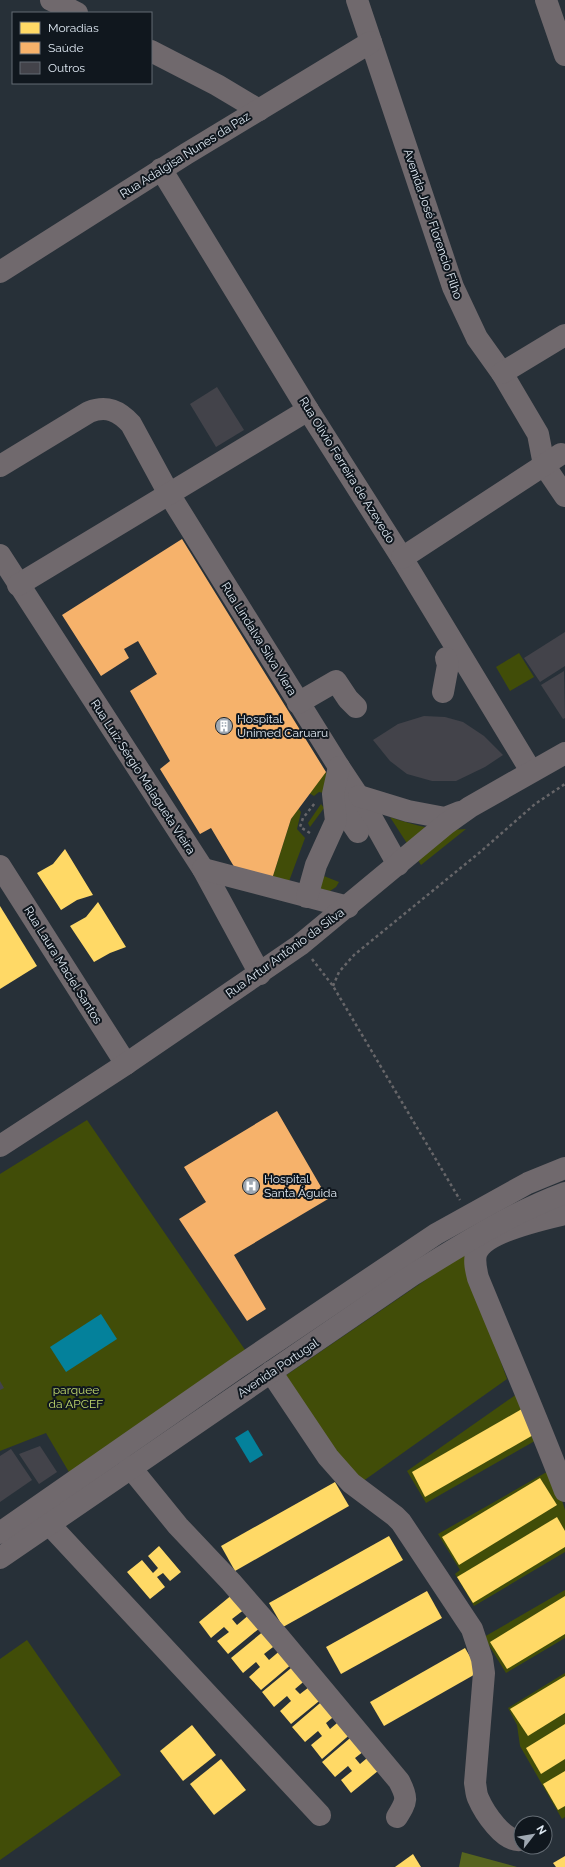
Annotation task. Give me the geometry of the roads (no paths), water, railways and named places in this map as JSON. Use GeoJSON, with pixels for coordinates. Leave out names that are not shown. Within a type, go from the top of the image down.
{"type":"FeatureCollection","features":[{"type":"Feature","properties":{"kind":"street"},"geometry":{"type":"LineString","coordinates":[[51,0],[75,12]]}},
{"type":"Feature","properties":{"kind":"street","name":"Avenida José Florencio Filho"},"geometry":{"type":"LineString","coordinates":[[357,0],[453,287],[477,338],[502,374],[538,434],[557,460],[565,496]]}},
{"type":"Feature","properties":{"kind":"street"},"geometry":{"type":"LineString","coordinates":[[546,0],[565,55]]}},
{"type":"Feature","properties":{"kind":"street","name":"Rua Adalgisa Nunes da Paz"},"geometry":{"type":"LineString","coordinates":[[0,272],[161,169],[371,42]]}},
{"type":"Feature","properties":{"kind":"street"},"geometry":{"type":"LineString","coordinates":[[152,52],[217,85],[258,110]]}},
{"type":"Feature","properties":{"kind":"street","name":"Rua Olivio Ferreira de Azevedo"},"geometry":{"type":"LineString","coordinates":[[161,169],[308,410],[402,558],[531,771]]}},
{"type":"Feature","properties":{"kind":"street"},"geometry":{"type":"LineString","coordinates":[[502,374],[565,335]]}},
{"type":"Feature","properties":{"kind":"street","name":"Rua Lindalva Silva Viera"},"geometry":{"type":"LineString","coordinates":[[0,466],[89,412],[99,408],[112,409],[123,416],[131,424],[169,494],[298,702],[359,796],[398,865]]}},
{"type":"Feature","properties":{"kind":"street"},"geometry":{"type":"LineString","coordinates":[[18,585],[308,410]]}},
{"type":"Feature","properties":{"kind":"street"},"geometry":{"type":"LineString","coordinates":[[402,558],[557,460]]}},
{"type":"Feature","properties":{"kind":"street","name":"Rua Luiz Sérgio Malagueta Vieira"},"geometry":{"type":"LineString","coordinates":[[0,555],[203,870],[260,974]]}},
{"type":"Feature","properties":{"kind":"street"},"geometry":{"type":"LineString","coordinates":[[443,692],[448,665],[446,658]]}},
{"type":"Feature","properties":{"kind":"street"},"geometry":{"type":"LineString","coordinates":[[298,702],[336,681],[348,699],[356,707]]}},
{"type":"Feature","properties":{"kind":"street","name":"Rua Artur Antônio da Silva"},"geometry":{"type":"LineString","coordinates":[[0,1146],[260,974],[348,907],[446,824],[470,807],[565,753]]}},
{"type":"Feature","properties":{"kind":"street"},"geometry":{"type":"LineString","coordinates":[[307,897],[316,865],[336,821],[333,794],[339,767]]}},
{"type":"Feature","properties":{"kind":"street"},"geometry":{"type":"LineString","coordinates":[[333,794],[358,832]]}},
{"type":"Feature","properties":{"kind":"street"},"geometry":{"type":"LineString","coordinates":[[359,796],[408,811],[445,818],[470,807]]}},
{"type":"Feature","properties":{"kind":"street","name":"Rua Laura Maciel Santos"},"geometry":{"type":"LineString","coordinates":[[0,866],[126,1064]]}},
{"type":"Feature","properties":{"kind":"street"},"geometry":{"type":"LineString","coordinates":[[203,870],[348,907]]}},
{"type":"Feature","properties":{"kind":"street","name":"Avenida Portugal"},"geometry":{"type":"LineString","coordinates":[[0,1533],[404,1255],[475,1211],[528,1183],[565,1170]]}},
{"type":"Feature","properties":{"kind":"street","name":"Avenida Portugal"},"geometry":{"type":"LineString","coordinates":[[0,1558],[48,1523],[414,1274],[475,1236],[519,1212],[565,1192]]}},
{"type":"Feature","properties":{"kind":"street"},"geometry":{"type":"LineString","coordinates":[[565,1214],[541,1220],[489,1239],[476,1253],[475,1262],[478,1278],[515,1372],[543,1432],[565,1491]]}},
{"type":"Feature","properties":{"kind":"street"},"geometry":{"type":"LineString","coordinates":[[271,1372],[328,1457],[351,1483],[401,1522],[472,1629],[482,1659],[484,1673],[475,1783],[478,1798],[488,1816],[499,1829],[513,1840]]}},
{"type":"Feature","properties":{"kind":"street"},"geometry":{"type":"LineString","coordinates":[[130,1467],[178,1526],[297,1658],[399,1781],[406,1795],[404,1806],[397,1817]]}},
{"type":"Feature","properties":{"kind":"street"},"geometry":{"type":"LineString","coordinates":[[48,1523],[320,1815]]}},
{"type":"Feature","properties":{"kind":"water"},"geometry":{"type":"Polygon","coordinates":[[[101,1314],[117,1339],[66,1372],[50,1347],[101,1314]]]}},
{"type":"Feature","properties":{"kind":"water"},"geometry":{"type":"Polygon","coordinates":[[[248,1430],[263,1455],[250,1463],[235,1438],[248,1430]]]}},
{"type":"Feature","properties":{"kind":"place","name":"Hospital Unimed Caruaru"},"geometry":{"type":"Point","coordinates":[224,726]}},
{"type":"Feature","properties":{"kind":"place","name":"Hospital Santa Águida"},"geometry":{"type":"Point","coordinates":[251,1186]}},
{"type":"Feature","properties":{"kind":"park label","name":"parquee da APCEF"},"geometry":{"type":"Point","coordinates":[76,1397]}}]}
